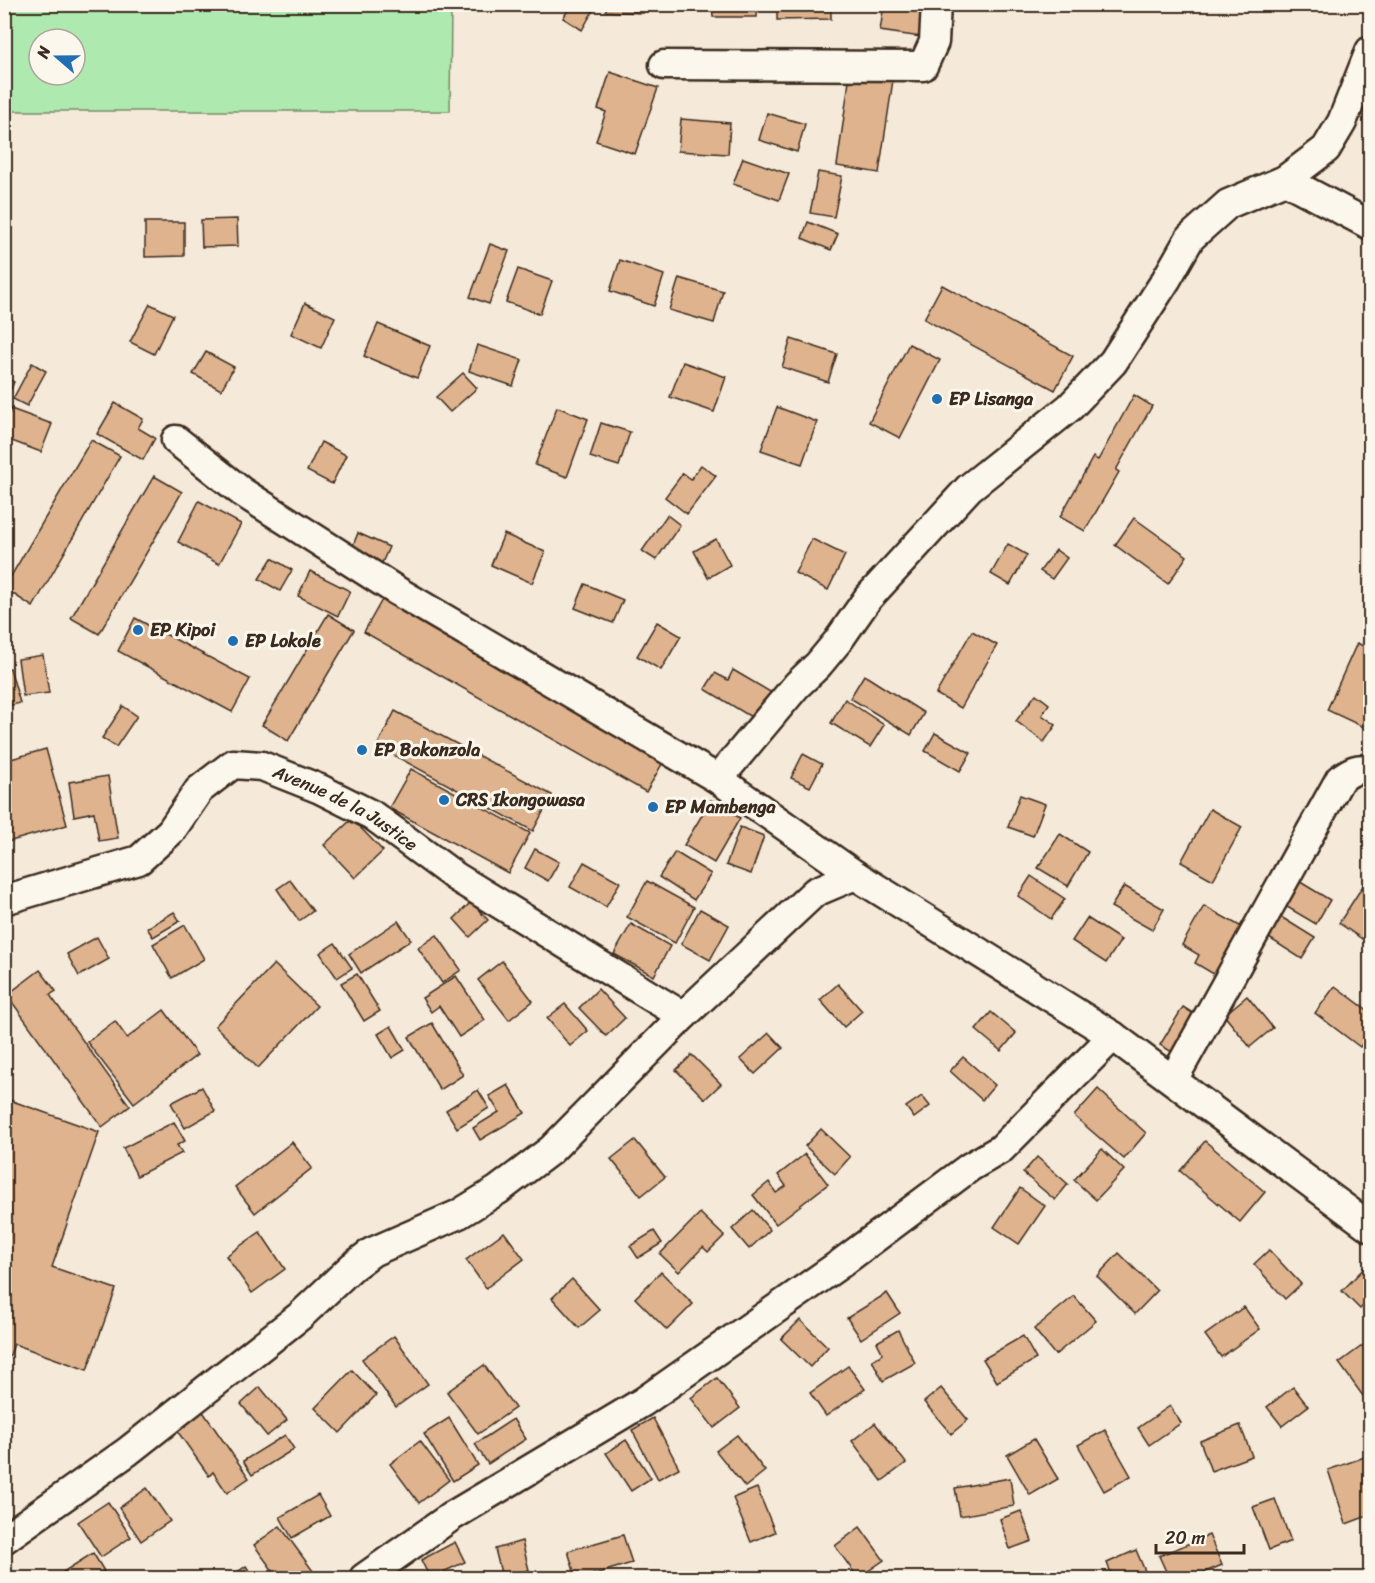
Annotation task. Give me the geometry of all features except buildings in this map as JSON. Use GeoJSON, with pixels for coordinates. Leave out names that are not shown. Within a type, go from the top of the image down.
{"type":"FeatureCollection","features":[{"type":"Feature","properties":{"kind":"street"},"geometry":{"type":"LineString","coordinates":[[664,66],[922,66],[934,42],[936,4]]}},
{"type":"Feature","properties":{"kind":"street"},"geometry":{"type":"LineString","coordinates":[[718,779],[797,685],[838,641],[868,598],[969,488],[1070,406],[1113,362],[1190,238],[1228,204],[1285,180],[1326,149],[1342,122],[1371,51]]}},
{"type":"Feature","properties":{"kind":"street"},"geometry":{"type":"LineString","coordinates":[[1285,180],[1371,225]]}},
{"type":"Feature","properties":{"kind":"street"},"geometry":{"type":"LineString","coordinates":[[176,440],[242,492],[397,591],[718,779],[855,875],[1113,1036],[1371,1227]]}},
{"type":"Feature","properties":{"kind":"street","name":"Avenue de la Justice"},"geometry":{"type":"LineString","coordinates":[[4,900],[139,860],[171,831],[199,790],[225,770],[233,764],[262,766],[320,789],[372,815],[456,877],[683,1016]]}},
{"type":"Feature","properties":{"kind":"street"},"geometry":{"type":"LineString","coordinates":[[1173,1080],[1340,779],[1353,770],[1371,771]]}},
{"type":"Feature","properties":{"kind":"street"},"geometry":{"type":"LineString","coordinates":[[815,891],[828,856]]}},
{"type":"Feature","properties":{"kind":"street"},"geometry":{"type":"LineString","coordinates":[[4,1539],[128,1452],[300,1316],[352,1267],[372,1252],[459,1214],[498,1190],[551,1150],[683,1016],[815,891],[855,875]]}},
{"type":"Feature","properties":{"kind":"street"},"geometry":{"type":"LineString","coordinates":[[364,1578],[452,1516],[643,1402],[840,1264],[970,1167],[1001,1149],[1113,1036]]}},
{"type":"Feature","properties":{"kind":"green space"},"geometry":{"type":"Polygon","coordinates":[[[5,4],[451,5],[450,111],[5,111],[5,4]]]}},
{"type":"Feature","properties":{"kind":"place","name":"EP Lisanga"},"geometry":{"type":"Point","coordinates":[937,399]}},
{"type":"Feature","properties":{"kind":"place","name":"EP Kipoi"},"geometry":{"type":"Point","coordinates":[138,630]}},
{"type":"Feature","properties":{"kind":"place","name":"EP Lokole"},"geometry":{"type":"Point","coordinates":[233,641]}},
{"type":"Feature","properties":{"kind":"place","name":"EP Bokonzola"},"geometry":{"type":"Point","coordinates":[362,750]}},
{"type":"Feature","properties":{"kind":"place","name":"CRS Ikongowasa"},"geometry":{"type":"Point","coordinates":[444,800]}},
{"type":"Feature","properties":{"kind":"place","name":"EP Mambenga"},"geometry":{"type":"Point","coordinates":[653,807]}}]}
